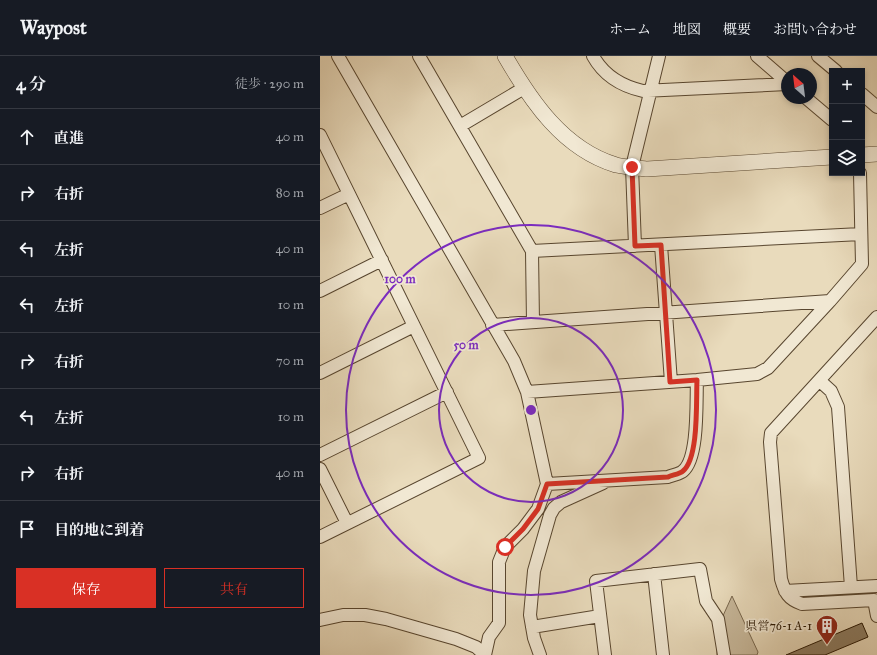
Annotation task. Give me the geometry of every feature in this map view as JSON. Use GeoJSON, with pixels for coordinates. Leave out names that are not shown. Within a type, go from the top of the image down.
{"type":"FeatureCollection","features":[{"type":"Feature","properties":{"kind":"street"},"geometry":{"type":"LineString","coordinates":[[320,620],[358,615],[386,619],[456,639],[476,647],[485,655],[489,637],[499,623],[499,562],[505,547],[523,529],[538,509],[547,484],[527,392],[514,361],[338,56]]}},
{"type":"Feature","properties":{"kind":"street"},"geometry":{"type":"LineString","coordinates":[[419,56],[532,251],[533,322]]}},
{"type":"Feature","properties":{"kind":"street"},"geometry":{"type":"LineString","coordinates":[[505,56],[524,88],[559,131],[580,147],[617,165],[647,169],[829,156]]}},
{"type":"Feature","properties":{"kind":"street"},"geometry":{"type":"LineString","coordinates":[[593,56],[605,72],[613,79],[633,88],[650,92],[781,83]]}},
{"type":"Feature","properties":{"kind":"street"},"geometry":{"type":"LineString","coordinates":[[635,246],[632,167],[659,56]]}},
{"type":"Feature","properties":{"kind":"street"},"geometry":{"type":"LineString","coordinates":[[757,56],[781,78]]}},
{"type":"Feature","properties":{"kind":"street"},"geometry":{"type":"LineString","coordinates":[[818,56],[832,68]]}},
{"type":"Feature","properties":{"kind":"street"},"geometry":{"type":"LineString","coordinates":[[460,126],[524,88]]}},
{"type":"Feature","properties":{"kind":"street"},"geometry":{"type":"LineString","coordinates":[[865,97],[877,107]]}},
{"type":"Feature","properties":{"kind":"street"},"geometry":{"type":"LineString","coordinates":[[813,104],[829,117]]}},
{"type":"Feature","properties":{"kind":"street"},"geometry":{"type":"LineString","coordinates":[[320,135],[479,458],[320,537]]}},
{"type":"Feature","properties":{"kind":"street"},"geometry":{"type":"LineString","coordinates":[[865,154],[877,154]]}},
{"type":"Feature","properties":{"kind":"street"},"geometry":{"type":"LineString","coordinates":[[527,392],[697,380],[757,374],[768,368],[862,264],[860,176]]}},
{"type":"Feature","properties":{"kind":"street"},"geometry":{"type":"LineString","coordinates":[[320,208],[349,194]]}},
{"type":"Feature","properties":{"kind":"street"},"geometry":{"type":"LineString","coordinates":[[532,251],[861,234]]}},
{"type":"Feature","properties":{"kind":"street"},"geometry":{"type":"LineString","coordinates":[[661,245],[670,382]]}},
{"type":"Feature","properties":{"kind":"street"},"geometry":{"type":"LineString","coordinates":[[320,291],[382,260]]}},
{"type":"Feature","properties":{"kind":"street"},"geometry":{"type":"LineString","coordinates":[[492,325],[830,301]]}},
{"type":"Feature","properties":{"kind":"street"},"geometry":{"type":"LineString","coordinates":[[875,323],[771,433],[770,442],[781,579],[785,591],[793,601],[802,604],[874,600],[877,616]]}},
{"type":"Feature","properties":{"kind":"street"},"geometry":{"type":"LineString","coordinates":[[320,373],[414,326]]}},
{"type":"Feature","properties":{"kind":"street"},"geometry":{"type":"LineString","coordinates":[[547,484],[668,477],[683,472],[691,459],[695,441],[697,380]]}},
{"type":"Feature","properties":{"kind":"street"},"geometry":{"type":"LineString","coordinates":[[820,381],[831,391],[838,407],[851,588]]}},
{"type":"Feature","properties":{"kind":"street"},"geometry":{"type":"LineString","coordinates":[[320,455],[447,392]]}},
{"type":"Feature","properties":{"kind":"street"},"geometry":{"type":"LineString","coordinates":[[320,469],[347,523]]}},
{"type":"Feature","properties":{"kind":"street"},"geometry":{"type":"LineString","coordinates":[[540,655],[534,638],[530,615],[534,571],[550,515],[554,508],[561,502],[610,480]]}},
{"type":"Feature","properties":{"kind":"street"},"geometry":{"type":"LineString","coordinates":[[605,655],[596,580],[700,569],[706,601],[718,619],[724,655]]}},
{"type":"Feature","properties":{"kind":"street"},"geometry":{"type":"LineString","coordinates":[[654,574],[663,655]]}},
{"type":"Feature","properties":{"kind":"street"},"geometry":{"type":"LineString","coordinates":[[785,591],[877,586]]}},
{"type":"Feature","properties":{"kind":"street"},"geometry":{"type":"LineString","coordinates":[[532,627],[600,616]]}},
{"type":"Feature","properties":{"kind":"shaded area"},"geometry":{"type":"Polygon","coordinates":[[[732,596],[758,652],[757,655],[717,655],[717,629],[732,596]]]}},
{"type":"Feature","properties":{"kind":"building","name":"県営76-1 A-1"},"geometry":{"type":"Polygon","coordinates":[[[862,623],[868,637],[825,655],[786,655],[862,623]]]}},
{"type":"Feature","properties":{"kind":"place","name":"県営76-1 A-1"},"geometry":{"type":"Point","coordinates":[827,646]}},
{"type":"Feature","properties":{"kind":"route"},"geometry":{"type":"LineString","coordinates":[[505,547],[523,529],[538,509],[547,484],[668,477],[683,472],[691,459],[695,441],[697,380],[670,382],[661,245],[635,246],[632,167]]}}]}
